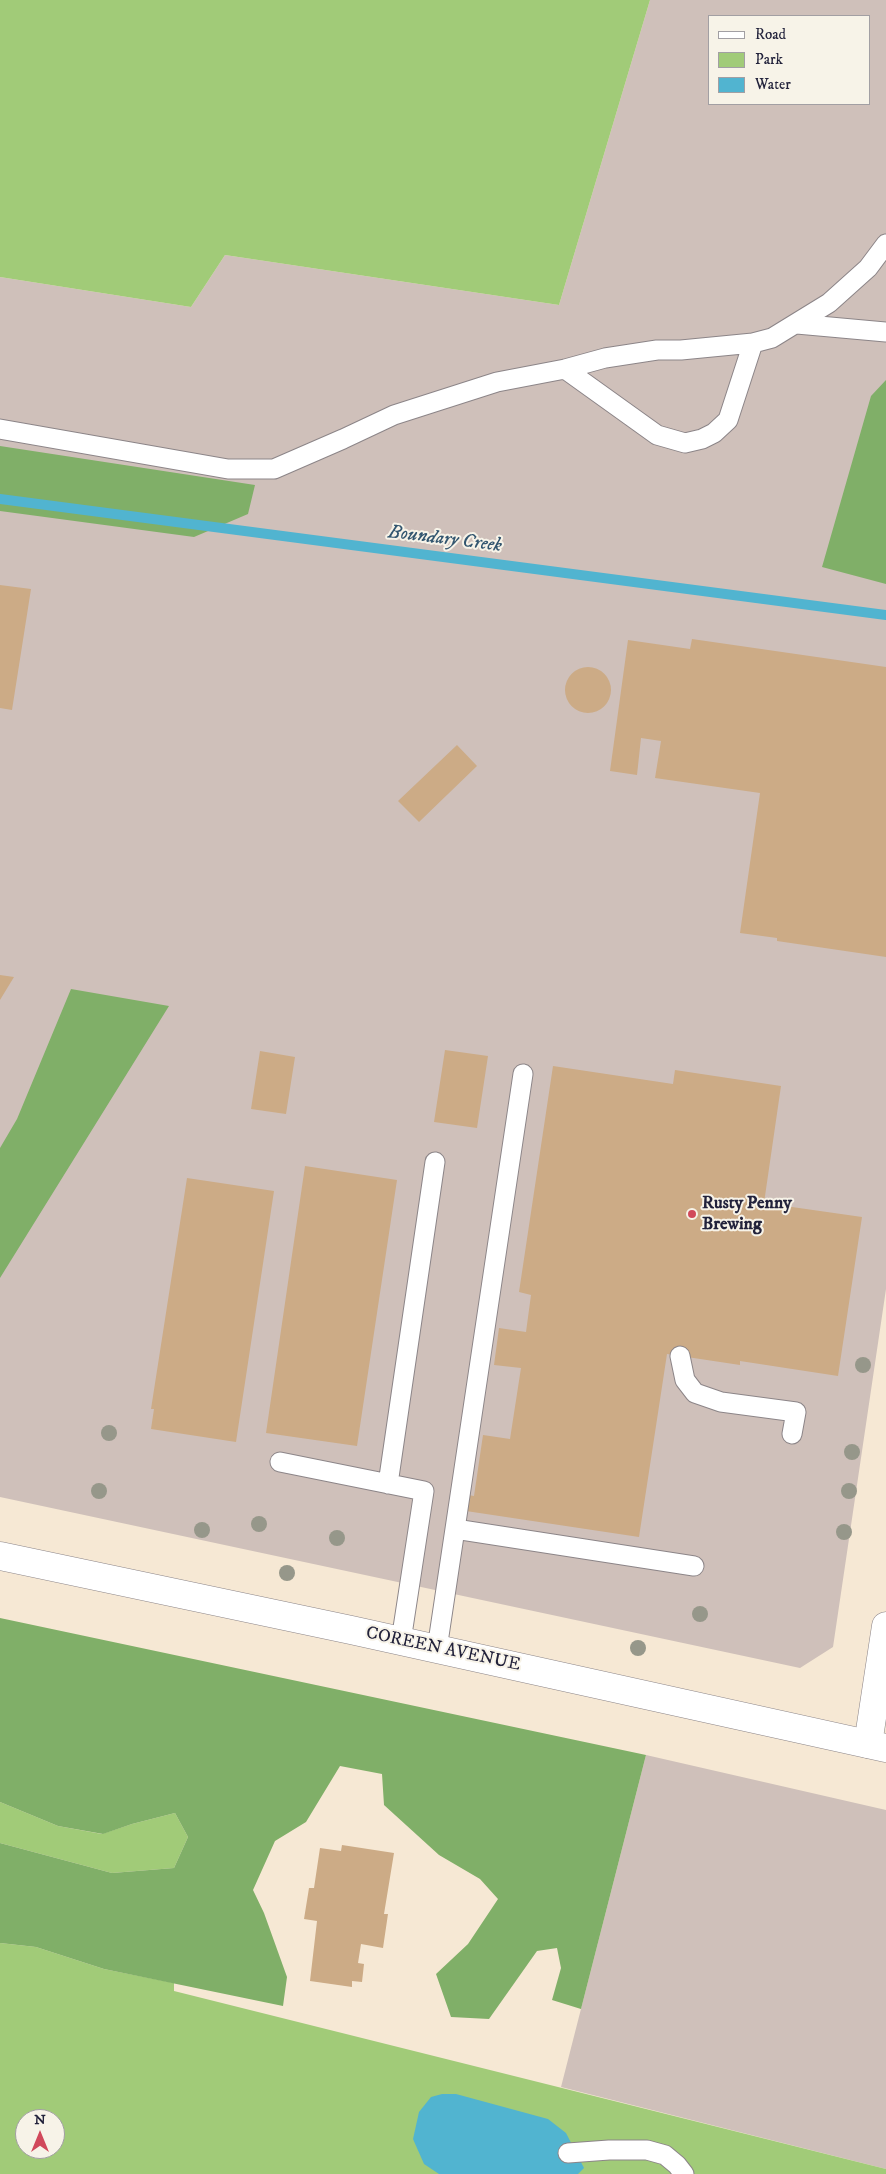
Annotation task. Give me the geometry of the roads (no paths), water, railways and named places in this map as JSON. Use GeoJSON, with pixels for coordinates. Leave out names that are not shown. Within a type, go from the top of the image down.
{"type":"FeatureCollection","features":[{"type":"Feature","properties":{"kind":"street","name":"COREEN AVENUE"},"geometry":{"type":"LineString","coordinates":[[0,1556],[401,1641],[877,1746]]}},
{"type":"Feature","properties":{"kind":"street"},"geometry":{"type":"LineString","coordinates":[[877,1746],[886,1626]]}},
{"type":"Feature","properties":{"kind":"lane"},"geometry":{"type":"LineString","coordinates":[[0,429],[228,469],[274,469],[343,440],[394,415],[497,382],[565,369],[606,358],[657,350],[681,350],[753,343],[772,338],[829,303],[868,268],[886,244]]}},
{"type":"Feature","properties":{"kind":"lane"},"geometry":{"type":"LineString","coordinates":[[797,324],[886,332]]}},
{"type":"Feature","properties":{"kind":"lane"},"geometry":{"type":"LineString","coordinates":[[565,369],[657,435],[685,443],[702,440],[728,420],[753,343]]}},
{"type":"Feature","properties":{"kind":"lane"},"geometry":{"type":"LineString","coordinates":[[437,1649],[523,1074]]}},
{"type":"Feature","properties":{"kind":"lane"},"geometry":{"type":"LineString","coordinates":[[388,1484],[436,1162]]}},
{"type":"Feature","properties":{"kind":"lane"},"geometry":{"type":"LineString","coordinates":[[680,1356],[684,1380],[695,1393],[721,1402],[796,1412],[792,1434]]}},
{"type":"Feature","properties":{"kind":"lane"},"geometry":{"type":"LineString","coordinates":[[280,1462],[424,1491],[401,1641]]}},
{"type":"Feature","properties":{"kind":"lane"},"geometry":{"type":"LineString","coordinates":[[454,1529],[694,1566]]}},
{"type":"Feature","properties":{"kind":"lane"},"geometry":{"type":"LineString","coordinates":[[568,2153],[647,2150],[665,2155],[684,2174]]}},
{"type":"Feature","properties":{"kind":"water"},"geometry":{"type":"Polygon","coordinates":[[[442,2094],[456,2094],[548,2119],[566,2133],[584,2168],[578,2174],[439,2174],[424,2164],[413,2139],[419,2112],[431,2097],[442,2094]]]}},
{"type":"Feature","properties":{"kind":"waterway","name":"Boundary Creek"},"geometry":{"type":"LineString","coordinates":[[0,499],[886,615]]}},
{"type":"Feature","properties":{"kind":"place","name":"Rusty Penny Brewing"},"geometry":{"type":"Point","coordinates":[692,1214]}}]}
